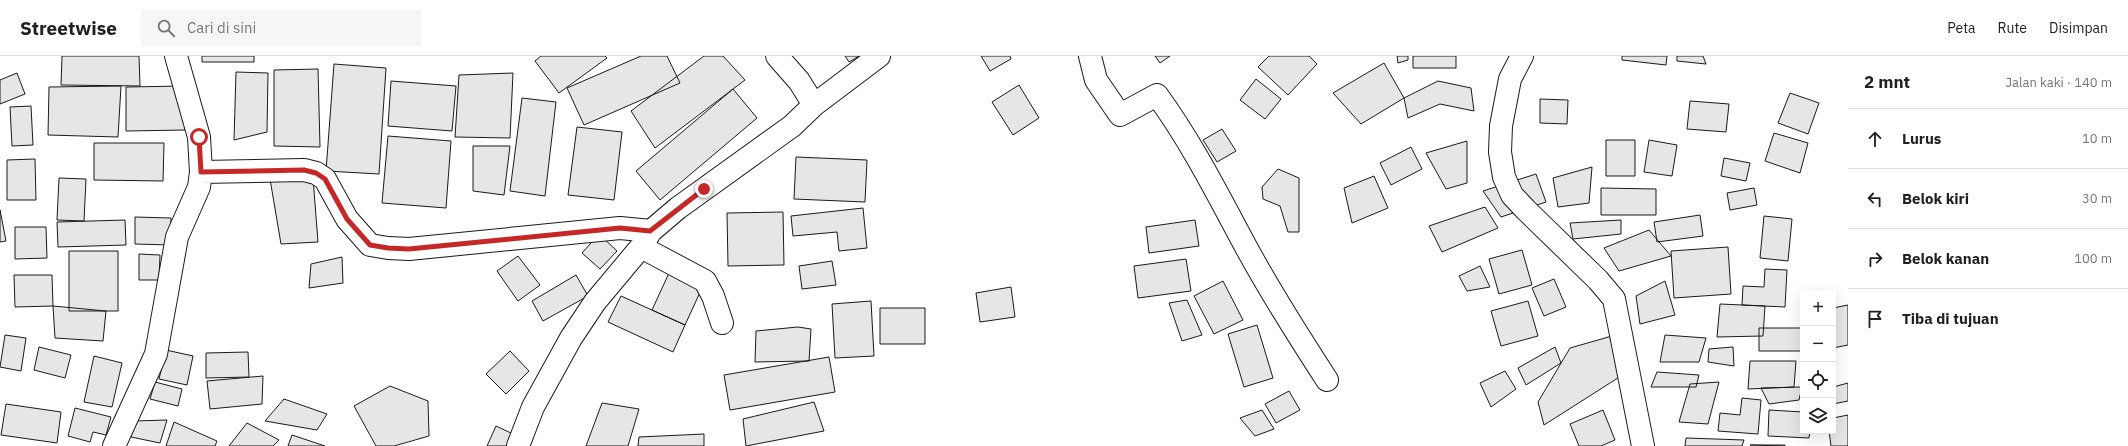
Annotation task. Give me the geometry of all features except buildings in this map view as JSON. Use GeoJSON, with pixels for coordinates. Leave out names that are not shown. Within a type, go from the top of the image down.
{"type":"FeatureCollection","features":[{"type":"Feature","properties":{"kind":"street"},"geometry":{"type":"LineString","coordinates":[[114,446],[156,354],[177,237],[199,187],[201,172],[199,137],[176,56]]}},
{"type":"Feature","properties":{"kind":"street"},"geometry":{"type":"LineString","coordinates":[[777,56],[799,81],[814,105]]}},
{"type":"Feature","properties":{"kind":"street"},"geometry":{"type":"LineString","coordinates":[[518,446],[533,407],[571,338],[595,302],[646,239],[678,208],[792,126],[814,105],[879,56]]}},
{"type":"Feature","properties":{"kind":"street"},"geometry":{"type":"LineString","coordinates":[[1090,56],[1096,80],[1120,115],[1157,95],[1178,125],[1202,165],[1272,295],[1327,380]]}},
{"type":"Feature","properties":{"kind":"street"},"geometry":{"type":"LineString","coordinates":[[1522,56],[1510,79],[1501,126],[1500,152],[1504,177],[1517,200],[1614,299],[1643,446]]}},
{"type":"Feature","properties":{"kind":"street"},"geometry":{"type":"LineString","coordinates":[[201,172],[304,170],[316,173],[325,179],[347,219],[370,245],[388,248],[409,249],[620,228],[646,239],[705,282],[713,296],[722,323]]}},
{"type":"Feature","properties":{"kind":"route"},"geometry":{"type":"LineString","coordinates":[[199,137],[201,172],[280,172],[304,170],[316,173],[325,179],[347,219],[370,245],[388,248],[409,249],[589,230],[620,228],[650,231],[704,189]]}}]}
